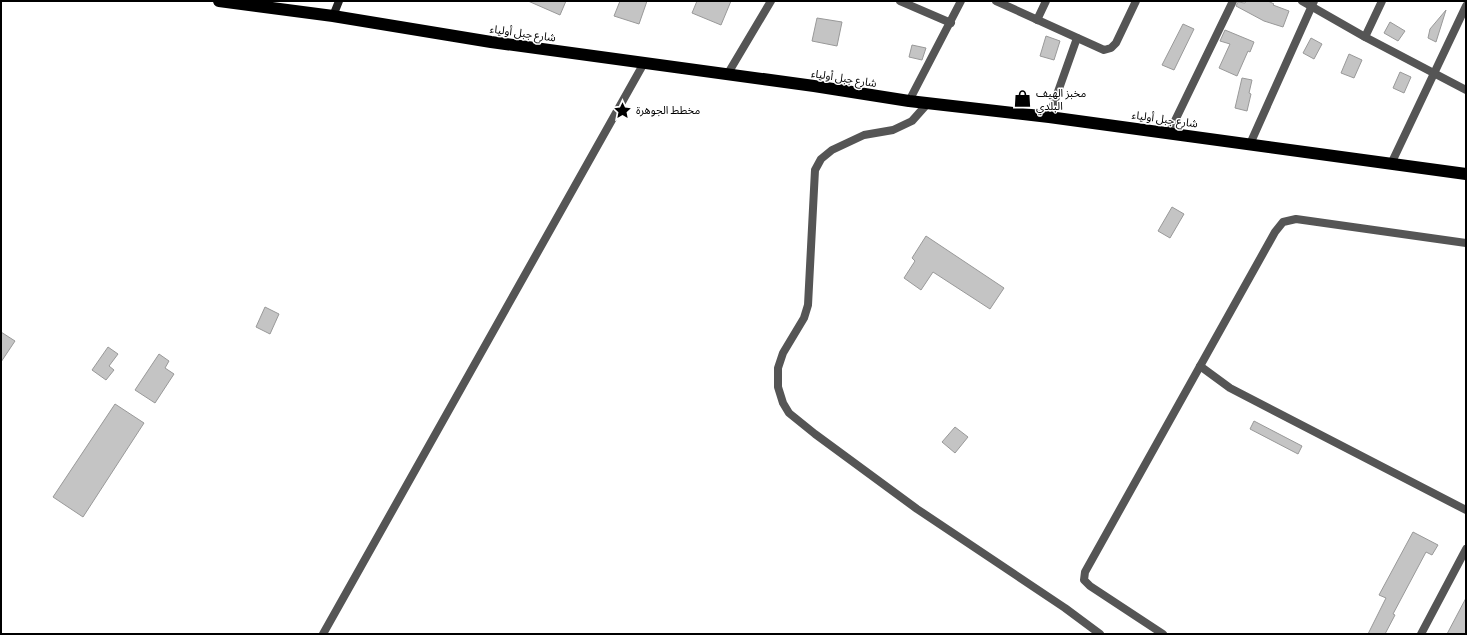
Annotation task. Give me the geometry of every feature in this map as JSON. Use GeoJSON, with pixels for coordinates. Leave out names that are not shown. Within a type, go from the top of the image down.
{"type":"FeatureCollection","features":[{"type":"Feature","properties":{"kind":"highway","name":"شارع جبل أولياء"},"geometry":{"type":"LineString","coordinates":[[219,1],[333,16],[491,42],[814,86],[909,101],[1049,117],[1466,174]]}},
{"type":"Feature","properties":{"kind":"street"},"geometry":{"type":"LineString","coordinates":[[333,16],[339,1]]}},
{"type":"Feature","properties":{"kind":"street"},"geometry":{"type":"LineString","coordinates":[[727,75],[771,1]]}},
{"type":"Feature","properties":{"kind":"street"},"geometry":{"type":"LineString","coordinates":[[900,1],[951,23]]}},
{"type":"Feature","properties":{"kind":"street"},"geometry":{"type":"LineString","coordinates":[[909,101],[951,23],[961,1]]}},
{"type":"Feature","properties":{"kind":"street"},"geometry":{"type":"LineString","coordinates":[[996,1],[1104,50],[1111,48],[1116,43],[1136,1]]}},
{"type":"Feature","properties":{"kind":"street"},"geometry":{"type":"LineString","coordinates":[[1037,20],[1046,1]]}},
{"type":"Feature","properties":{"kind":"street"},"geometry":{"type":"LineString","coordinates":[[1169,133],[1233,1]]}},
{"type":"Feature","properties":{"kind":"street"},"geometry":{"type":"LineString","coordinates":[[1302,1],[1312,4],[1365,37],[1466,90]]}},
{"type":"Feature","properties":{"kind":"street"},"geometry":{"type":"LineString","coordinates":[[1365,37],[1382,1]]}},
{"type":"Feature","properties":{"kind":"street"},"geometry":{"type":"LineString","coordinates":[[1250,144],[1312,4]]}},
{"type":"Feature","properties":{"kind":"street"},"geometry":{"type":"LineString","coordinates":[[1391,164],[1466,6]]}},
{"type":"Feature","properties":{"kind":"street"},"geometry":{"type":"LineString","coordinates":[[1049,117],[1077,38]]}},
{"type":"Feature","properties":{"kind":"street"},"geometry":{"type":"LineString","coordinates":[[323,634],[644,63]]}},
{"type":"Feature","properties":{"kind":"street"},"geometry":{"type":"LineString","coordinates":[[928,103],[912,121],[893,130],[864,135],[832,150],[822,159],[815,170],[808,305],[804,318],[784,353],[778,368],[778,387],[780,394],[789,413],[815,434],[917,509],[1065,608],[1100,634]]}},
{"type":"Feature","properties":{"kind":"street"},"geometry":{"type":"LineString","coordinates":[[1163,634],[1090,586],[1084,580],[1085,572],[1274,232],[1283,222],[1296,219],[1466,243]]}},
{"type":"Feature","properties":{"kind":"street"},"geometry":{"type":"LineString","coordinates":[[1200,366],[1230,388],[1466,510]]}},
{"type":"Feature","properties":{"kind":"street"},"geometry":{"type":"LineString","coordinates":[[1421,634],[1466,549]]}},
{"type":"Feature","properties":{"kind":"building"},"geometry":{"type":"Polygon","coordinates":[[[528,1],[566,1],[560,15],[528,1]]]}},
{"type":"Feature","properties":{"kind":"building"},"geometry":{"type":"Polygon","coordinates":[[[620,1],[647,1],[639,24],[614,16],[620,1]]]}},
{"type":"Feature","properties":{"kind":"building"},"geometry":{"type":"Polygon","coordinates":[[[697,1],[731,1],[721,25],[692,13],[697,1]]]}},
{"type":"Feature","properties":{"kind":"building"},"geometry":{"type":"Polygon","coordinates":[[[1246,1],[1268,1],[1274,4],[1273,5],[1289,11],[1283,27],[1264,21],[1236,6],[1238,2],[1245,3],[1246,1]]]}},
{"type":"Feature","properties":{"kind":"building"},"geometry":{"type":"Polygon","coordinates":[[[1446,10],[1436,42],[1428,38],[1430,29],[1446,10]]]}},
{"type":"Feature","properties":{"kind":"building"},"geometry":{"type":"Polygon","coordinates":[[[817,18],[842,22],[837,46],[812,41],[817,18]]]}},
{"type":"Feature","properties":{"kind":"building"},"geometry":{"type":"Polygon","coordinates":[[[1390,22],[1405,31],[1398,41],[1384,33],[1390,22]]]}},
{"type":"Feature","properties":{"kind":"building"},"geometry":{"type":"Polygon","coordinates":[[[1183,24],[1194,29],[1174,70],[1162,65],[1183,24]]]}},
{"type":"Feature","properties":{"kind":"building"},"geometry":{"type":"Polygon","coordinates":[[[1225,30],[1254,42],[1250,52],[1248,51],[1237,76],[1219,68],[1230,44],[1220,41],[1225,30]]]}},
{"type":"Feature","properties":{"kind":"building"},"geometry":{"type":"Polygon","coordinates":[[[1046,36],[1060,41],[1054,60],[1040,56],[1046,36]]]}},
{"type":"Feature","properties":{"kind":"building"},"geometry":{"type":"Polygon","coordinates":[[[1311,38],[1322,44],[1314,59],[1303,53],[1311,38]]]}},
{"type":"Feature","properties":{"kind":"building"},"geometry":{"type":"Polygon","coordinates":[[[912,45],[926,48],[922,60],[909,57],[912,45]]]}},
{"type":"Feature","properties":{"kind":"building"},"geometry":{"type":"Polygon","coordinates":[[[1349,54],[1362,60],[1354,78],[1341,73],[1349,54]]]}},
{"type":"Feature","properties":{"kind":"building"},"geometry":{"type":"Polygon","coordinates":[[[1400,72],[1411,77],[1404,93],[1393,88],[1400,72]]]}},
{"type":"Feature","properties":{"kind":"building"},"geometry":{"type":"Polygon","coordinates":[[[1242,78],[1252,80],[1249,93],[1251,94],[1247,111],[1235,108],[1242,78]]]}},
{"type":"Feature","properties":{"kind":"building"},"geometry":{"type":"Polygon","coordinates":[[[1172,207],[1184,214],[1170,238],[1158,231],[1172,207]]]}},
{"type":"Feature","properties":{"kind":"building"},"geometry":{"type":"Polygon","coordinates":[[[926,236],[1004,288],[990,309],[933,272],[921,290],[904,278],[915,261],[912,258],[926,236]]]}},
{"type":"Feature","properties":{"kind":"building"},"geometry":{"type":"Polygon","coordinates":[[[265,307],[279,314],[270,334],[256,327],[265,307]]]}},
{"type":"Feature","properties":{"kind":"building"},"geometry":{"type":"Polygon","coordinates":[[[1,332],[15,341],[1,362],[1,332]]]}},
{"type":"Feature","properties":{"kind":"building"},"geometry":{"type":"Polygon","coordinates":[[[108,347],[118,354],[109,366],[114,370],[106,380],[92,370],[108,347]]]}},
{"type":"Feature","properties":{"kind":"building"},"geometry":{"type":"Polygon","coordinates":[[[159,354],[169,361],[165,368],[174,374],[155,403],[135,390],[159,354]]]}},
{"type":"Feature","properties":{"kind":"building"},"geometry":{"type":"Polygon","coordinates":[[[115,404],[144,423],[83,517],[53,497],[115,404]]]}},
{"type":"Feature","properties":{"kind":"building"},"geometry":{"type":"Polygon","coordinates":[[[1254,421],[1302,446],[1298,454],[1250,429],[1254,421]]]}},
{"type":"Feature","properties":{"kind":"building"},"geometry":{"type":"Polygon","coordinates":[[[955,427],[968,437],[955,453],[942,442],[955,427]]]}},
{"type":"Feature","properties":{"kind":"building"},"geometry":{"type":"Polygon","coordinates":[[[1413,532],[1438,545],[1432,555],[1426,552],[1393,614],[1395,615],[1385,634],[1368,634],[1386,598],[1379,595],[1413,532]]]}},
{"type":"Feature","properties":{"kind":"building"},"geometry":{"type":"Polygon","coordinates":[[[1466,598],[1466,634],[1447,634],[1466,598]]]}},
{"type":"Feature","properties":{"kind":"place","name":"مخبز الهيف البلدي"},"geometry":{"type":"Point","coordinates":[1023,99]}},
{"type":"Feature","properties":{"kind":"place","name":"مخطط الجوهرة"},"geometry":{"type":"Point","coordinates":[623,110]}}]}
